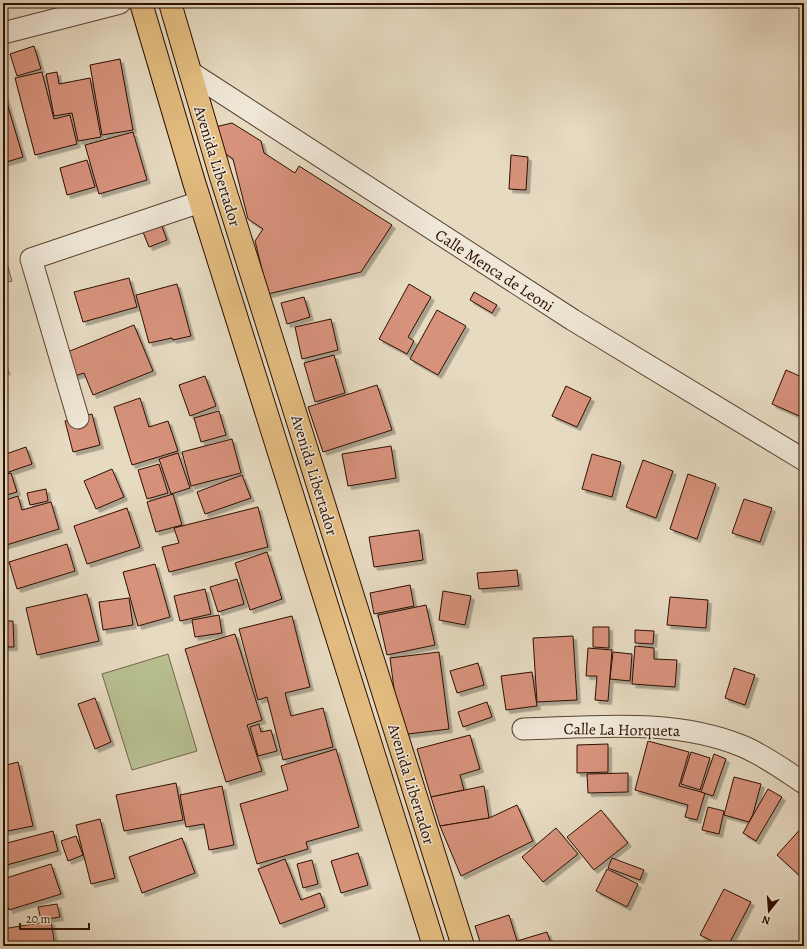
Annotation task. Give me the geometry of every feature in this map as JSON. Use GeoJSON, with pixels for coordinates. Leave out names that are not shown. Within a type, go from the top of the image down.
{"type":"FeatureCollection","features":[{"type":"Feature","properties":{"kind":"highway","name":"Avenida Libertador"},"geometry":{"type":"LineString","coordinates":[[141,3],[200,202],[434,946]]}},
{"type":"Feature","properties":{"kind":"highway","name":"Avenida Libertador"},"geometry":{"type":"LineString","coordinates":[[170,3],[223,182],[463,946]]}},
{"type":"Feature","properties":{"kind":"street"},"geometry":{"type":"LineString","coordinates":[[3,33],[120,3]]}},
{"type":"Feature","properties":{"kind":"street","name":"Calle Menca de Leoni"},"geometry":{"type":"LineString","coordinates":[[190,72],[573,320],[804,460]]}},
{"type":"Feature","properties":{"kind":"street"},"geometry":{"type":"LineString","coordinates":[[78,418],[31,259],[200,202]]}},
{"type":"Feature","properties":{"kind":"street","name":"Calle La Horqueta"},"geometry":{"type":"LineString","coordinates":[[523,728],[638,726],[672,728],[704,734],[742,746],[778,765],[804,783]]}},
{"type":"Feature","properties":{"kind":"green space"},"geometry":{"type":"Polygon","coordinates":[[[3,249],[12,281],[3,283],[3,249]]]}},
{"type":"Feature","properties":{"kind":"green space"},"geometry":{"type":"Polygon","coordinates":[[[168,654],[197,751],[132,770],[102,674],[168,654]]]}},
{"type":"Feature","properties":{"kind":"building"},"geometry":{"type":"Polygon","coordinates":[[[34,46],[41,69],[17,76],[10,54],[34,46]]]}},
{"type":"Feature","properties":{"kind":"building"},"geometry":{"type":"Polygon","coordinates":[[[120,59],[133,130],[102,135],[90,65],[120,59]]]}},
{"type":"Feature","properties":{"kind":"building"},"geometry":{"type":"Polygon","coordinates":[[[42,72],[54,119],[70,115],[77,144],[35,155],[15,78],[42,72]]]}},
{"type":"Feature","properties":{"kind":"building"},"geometry":{"type":"Polygon","coordinates":[[[57,72],[59,84],[90,78],[101,137],[78,141],[72,113],[54,116],[46,74],[57,72]]]}},
{"type":"Feature","properties":{"kind":"building"},"geometry":{"type":"Polygon","coordinates":[[[3,90],[23,157],[3,163],[3,90]]]}},
{"type":"Feature","properties":{"kind":"building"},"geometry":{"type":"Polygon","coordinates":[[[232,123],[261,141],[264,153],[295,173],[299,166],[392,225],[361,272],[268,294],[255,241],[263,229],[248,219],[233,159],[221,151],[215,127],[232,123]]]}},
{"type":"Feature","properties":{"kind":"building"},"geometry":{"type":"Polygon","coordinates":[[[133,132],[147,180],[99,194],[85,145],[133,132]]]}},
{"type":"Feature","properties":{"kind":"building"},"geometry":{"type":"Polygon","coordinates":[[[511,155],[528,157],[526,190],[509,189],[511,155]]]}},
{"type":"Feature","properties":{"kind":"building"},"geometry":{"type":"Polygon","coordinates":[[[87,160],[95,187],[67,195],[60,168],[87,160]]]}},
{"type":"Feature","properties":{"kind":"building"},"geometry":{"type":"Polygon","coordinates":[[[160,221],[167,240],[149,247],[141,227],[160,221]]]}},
{"type":"Feature","properties":{"kind":"building"},"geometry":{"type":"Polygon","coordinates":[[[129,278],[137,307],[83,322],[74,292],[129,278]]]}},
{"type":"Feature","properties":{"kind":"building"},"geometry":{"type":"Polygon","coordinates":[[[177,284],[191,336],[149,343],[136,295],[177,284]]]}},
{"type":"Feature","properties":{"kind":"building"},"geometry":{"type":"Polygon","coordinates":[[[409,284],[431,297],[408,337],[414,341],[407,354],[379,339],[409,284]]]}},
{"type":"Feature","properties":{"kind":"building"},"geometry":{"type":"Polygon","coordinates":[[[474,292],[497,305],[492,313],[470,300],[474,292]]]}},
{"type":"Feature","properties":{"kind":"building"},"geometry":{"type":"Polygon","coordinates":[[[304,297],[310,317],[287,324],[281,303],[304,297]]]}},
{"type":"Feature","properties":{"kind":"building"},"geometry":{"type":"Polygon","coordinates":[[[437,310],[466,326],[438,375],[410,359],[437,310]]]}},
{"type":"Feature","properties":{"kind":"building"},"geometry":{"type":"Polygon","coordinates":[[[331,319],[338,350],[302,359],[295,327],[331,319]]]}},
{"type":"Feature","properties":{"kind":"building"},"geometry":{"type":"Polygon","coordinates":[[[134,325],[153,371],[93,395],[84,373],[75,376],[65,353],[134,325]]]}},
{"type":"Feature","properties":{"kind":"building"},"geometry":{"type":"Polygon","coordinates":[[[334,355],[345,393],[315,402],[304,363],[334,355]]]}},
{"type":"Feature","properties":{"kind":"building"},"geometry":{"type":"Polygon","coordinates":[[[3,362],[7,371],[3,372],[3,362]]]}},
{"type":"Feature","properties":{"kind":"building"},"geometry":{"type":"Polygon","coordinates":[[[786,370],[804,378],[804,418],[772,404],[786,370]]]}},
{"type":"Feature","properties":{"kind":"building"},"geometry":{"type":"Polygon","coordinates":[[[205,376],[216,406],[190,416],[179,385],[205,376]]]}},
{"type":"Feature","properties":{"kind":"building"},"geometry":{"type":"Polygon","coordinates":[[[377,385],[392,430],[323,452],[308,407],[377,385]]]}},
{"type":"Feature","properties":{"kind":"building"},"geometry":{"type":"Polygon","coordinates":[[[566,386],[591,398],[577,427],[552,416],[566,386]]]}},
{"type":"Feature","properties":{"kind":"building"},"geometry":{"type":"Polygon","coordinates":[[[140,398],[149,427],[168,421],[178,451],[132,465],[114,407],[140,398]]]}},
{"type":"Feature","properties":{"kind":"building"},"geometry":{"type":"Polygon","coordinates":[[[219,411],[226,435],[201,442],[194,418],[219,411]]]}},
{"type":"Feature","properties":{"kind":"building"},"geometry":{"type":"Polygon","coordinates":[[[92,414],[100,445],[73,452],[65,421],[92,414]]]}},
{"type":"Feature","properties":{"kind":"building"},"geometry":{"type":"Polygon","coordinates":[[[232,439],[241,473],[191,486],[182,452],[232,439]]]}},
{"type":"Feature","properties":{"kind":"building"},"geometry":{"type":"Polygon","coordinates":[[[391,446],[396,478],[348,486],[342,454],[391,446]]]}},
{"type":"Feature","properties":{"kind":"building"},"geometry":{"type":"Polygon","coordinates":[[[26,447],[32,464],[3,474],[3,455],[26,447]]]}},
{"type":"Feature","properties":{"kind":"building"},"geometry":{"type":"Polygon","coordinates":[[[178,453],[190,488],[171,494],[159,459],[178,453]]]}},
{"type":"Feature","properties":{"kind":"building"},"geometry":{"type":"Polygon","coordinates":[[[592,454],[621,462],[612,497],[582,489],[592,454]]]}},
{"type":"Feature","properties":{"kind":"building"},"geometry":{"type":"Polygon","coordinates":[[[643,460],[673,471],[656,518],[626,507],[643,460]]]}},
{"type":"Feature","properties":{"kind":"building"},"geometry":{"type":"Polygon","coordinates":[[[159,464],[168,493],[147,499],[138,470],[159,464]]]}},
{"type":"Feature","properties":{"kind":"building"},"geometry":{"type":"Polygon","coordinates":[[[112,469],[124,497],[96,509],[84,481],[112,469]]]}},
{"type":"Feature","properties":{"kind":"building"},"geometry":{"type":"Polygon","coordinates":[[[11,473],[17,492],[3,496],[3,475],[11,473]]]}},
{"type":"Feature","properties":{"kind":"building"},"geometry":{"type":"Polygon","coordinates":[[[688,474],[716,484],[697,539],[670,529],[688,474]]]}},
{"type":"Feature","properties":{"kind":"building"},"geometry":{"type":"Polygon","coordinates":[[[242,475],[251,498],[205,514],[197,492],[242,475]]]}},
{"type":"Feature","properties":{"kind":"building"},"geometry":{"type":"Polygon","coordinates":[[[46,489],[48,501],[30,505],[27,493],[46,489]]]}},
{"type":"Feature","properties":{"kind":"building"},"geometry":{"type":"Polygon","coordinates":[[[173,494],[182,525],[156,532],[147,502],[173,494]]]}},
{"type":"Feature","properties":{"kind":"building"},"geometry":{"type":"Polygon","coordinates":[[[18,496],[22,510],[51,502],[59,529],[3,546],[3,501],[18,496]]]}},
{"type":"Feature","properties":{"kind":"building"},"geometry":{"type":"Polygon","coordinates":[[[744,499],[772,508],[760,542],[732,533],[744,499]]]}},
{"type":"Feature","properties":{"kind":"building"},"geometry":{"type":"Polygon","coordinates":[[[258,507],[268,547],[169,572],[162,547],[179,543],[174,528],[258,507]]]}},
{"type":"Feature","properties":{"kind":"building"},"geometry":{"type":"Polygon","coordinates":[[[127,508],[140,547],[87,564],[74,526],[127,508]]]}},
{"type":"Feature","properties":{"kind":"building"},"geometry":{"type":"Polygon","coordinates":[[[419,530],[423,560],[374,567],[369,537],[419,530]]]}},
{"type":"Feature","properties":{"kind":"building"},"geometry":{"type":"Polygon","coordinates":[[[67,544],[75,571],[17,589],[9,562],[67,544]]]}},
{"type":"Feature","properties":{"kind":"building"},"geometry":{"type":"Polygon","coordinates":[[[267,552],[282,599],[250,610],[235,563],[267,552]]]}},
{"type":"Feature","properties":{"kind":"building"},"geometry":{"type":"Polygon","coordinates":[[[155,564],[170,617],[138,626],[123,572],[155,564]]]}},
{"type":"Feature","properties":{"kind":"building"},"geometry":{"type":"Polygon","coordinates":[[[517,570],[519,586],[479,589],[477,573],[517,570]]]}},
{"type":"Feature","properties":{"kind":"building"},"geometry":{"type":"Polygon","coordinates":[[[237,579],[244,604],[218,612],[210,587],[237,579]]]}},
{"type":"Feature","properties":{"kind":"building"},"geometry":{"type":"Polygon","coordinates":[[[410,585],[414,606],[374,614],[370,593],[410,585]]]}},
{"type":"Feature","properties":{"kind":"building"},"geometry":{"type":"Polygon","coordinates":[[[205,589],[211,614],[180,621],[174,596],[205,589]]]}},
{"type":"Feature","properties":{"kind":"building"},"geometry":{"type":"Polygon","coordinates":[[[443,591],[471,596],[465,625],[439,620],[443,591]]]}},
{"type":"Feature","properties":{"kind":"building"},"geometry":{"type":"Polygon","coordinates":[[[87,594],[99,641],[37,655],[26,608],[87,594]]]}},
{"type":"Feature","properties":{"kind":"building"},"geometry":{"type":"Polygon","coordinates":[[[670,597],[708,600],[706,628],[667,625],[670,597]]]}},
{"type":"Feature","properties":{"kind":"building"},"geometry":{"type":"Polygon","coordinates":[[[129,598],[133,625],[103,630],[99,602],[129,598]]]}},
{"type":"Feature","properties":{"kind":"building"},"geometry":{"type":"Polygon","coordinates":[[[426,605],[435,645],[387,655],[378,615],[426,605]]]}},
{"type":"Feature","properties":{"kind":"building"},"geometry":{"type":"Polygon","coordinates":[[[219,615],[222,633],[195,637],[192,620],[219,615]]]}},
{"type":"Feature","properties":{"kind":"building"},"geometry":{"type":"Polygon","coordinates":[[[292,616],[310,687],[285,693],[291,716],[323,708],[333,747],[283,760],[267,697],[258,700],[239,629],[292,616]]]}},
{"type":"Feature","properties":{"kind":"building"},"geometry":{"type":"Polygon","coordinates":[[[3,621],[13,621],[14,647],[3,647],[3,621]]]}},
{"type":"Feature","properties":{"kind":"building"},"geometry":{"type":"Polygon","coordinates":[[[593,627],[609,627],[609,648],[593,647],[593,627]]]}},
{"type":"Feature","properties":{"kind":"building"},"geometry":{"type":"Polygon","coordinates":[[[635,630],[654,631],[653,644],[635,643],[635,630]]]}},
{"type":"Feature","properties":{"kind":"building"},"geometry":{"type":"Polygon","coordinates":[[[235,634],[262,720],[247,725],[262,771],[226,782],[185,649],[235,634]]]}},
{"type":"Feature","properties":{"kind":"building"},"geometry":{"type":"Polygon","coordinates":[[[573,636],[577,700],[537,702],[533,638],[573,636]]]}},
{"type":"Feature","properties":{"kind":"building"},"geometry":{"type":"Polygon","coordinates":[[[635,646],[654,648],[654,659],[677,660],[675,687],[632,684],[635,646]]]}},
{"type":"Feature","properties":{"kind":"building"},"geometry":{"type":"Polygon","coordinates":[[[588,648],[612,650],[608,701],[595,700],[597,676],[586,676],[588,648]]]}},
{"type":"Feature","properties":{"kind":"building"},"geometry":{"type":"Polygon","coordinates":[[[439,652],[449,729],[400,735],[390,658],[439,652]]]}},
{"type":"Feature","properties":{"kind":"building"},"geometry":{"type":"Polygon","coordinates":[[[613,652],[632,654],[630,681],[610,679],[613,652]]]}},
{"type":"Feature","properties":{"kind":"building"},"geometry":{"type":"Polygon","coordinates":[[[478,663],[484,685],[457,693],[450,671],[478,663]]]}},
{"type":"Feature","properties":{"kind":"building"},"geometry":{"type":"Polygon","coordinates":[[[734,668],[755,675],[745,705],[725,698],[734,668]]]}},
{"type":"Feature","properties":{"kind":"building"},"geometry":{"type":"Polygon","coordinates":[[[532,672],[537,706],[506,710],[501,676],[532,672]]]}},
{"type":"Feature","properties":{"kind":"building"},"geometry":{"type":"Polygon","coordinates":[[[95,698],[111,742],[95,749],[78,704],[95,698]]]}},
{"type":"Feature","properties":{"kind":"building"},"geometry":{"type":"Polygon","coordinates":[[[487,702],[492,717],[463,727],[458,712],[487,702]]]}},
{"type":"Feature","properties":{"kind":"building"},"geometry":{"type":"Polygon","coordinates":[[[259,724],[261,732],[271,730],[277,751],[258,756],[250,727],[259,724]]]}},
{"type":"Feature","properties":{"kind":"building"},"geometry":{"type":"Polygon","coordinates":[[[470,735],[480,769],[460,775],[464,790],[431,797],[417,749],[470,735]]]}},
{"type":"Feature","properties":{"kind":"building"},"geometry":{"type":"Polygon","coordinates":[[[648,741],[689,752],[679,786],[705,793],[697,820],[685,817],[688,805],[635,790],[648,741]]]}},
{"type":"Feature","properties":{"kind":"building"},"geometry":{"type":"Polygon","coordinates":[[[608,744],[608,772],[577,773],[577,745],[608,744]]]}},
{"type":"Feature","properties":{"kind":"building"},"geometry":{"type":"Polygon","coordinates":[[[336,749],[359,827],[306,842],[308,849],[257,864],[240,804],[288,790],[281,766],[336,749]]]}},
{"type":"Feature","properties":{"kind":"building"},"geometry":{"type":"Polygon","coordinates":[[[691,752],[710,758],[700,790],[681,784],[691,752]]]}},
{"type":"Feature","properties":{"kind":"building"},"geometry":{"type":"Polygon","coordinates":[[[714,754],[726,759],[713,796],[701,792],[714,754]]]}},
{"type":"Feature","properties":{"kind":"building"},"geometry":{"type":"Polygon","coordinates":[[[18,762],[33,826],[3,832],[3,766],[18,762]]]}},
{"type":"Feature","properties":{"kind":"building"},"geometry":{"type":"Polygon","coordinates":[[[628,773],[628,792],[588,793],[587,774],[628,773]]]}},
{"type":"Feature","properties":{"kind":"building"},"geometry":{"type":"Polygon","coordinates":[[[734,777],[761,784],[753,814],[749,822],[724,815],[734,777]]]}},
{"type":"Feature","properties":{"kind":"building"},"geometry":{"type":"Polygon","coordinates":[[[176,783],[183,820],[124,831],[116,795],[176,783]]]}},
{"type":"Feature","properties":{"kind":"building"},"geometry":{"type":"Polygon","coordinates":[[[222,786],[234,845],[209,850],[204,824],[186,827],[180,795],[222,786]]]}},
{"type":"Feature","properties":{"kind":"building"},"geometry":{"type":"Polygon","coordinates":[[[484,786],[489,818],[440,826],[431,797],[484,786]]]}},
{"type":"Feature","properties":{"kind":"building"},"geometry":{"type":"Polygon","coordinates":[[[768,789],[782,797],[756,841],[743,833],[768,789]]]}},
{"type":"Feature","properties":{"kind":"building"},"geometry":{"type":"Polygon","coordinates":[[[517,805],[533,841],[461,876],[440,826],[489,818],[517,805]]]}},
{"type":"Feature","properties":{"kind":"building"},"geometry":{"type":"Polygon","coordinates":[[[708,807],[724,811],[719,834],[702,830],[708,807]]]}},
{"type":"Feature","properties":{"kind":"building"},"geometry":{"type":"Polygon","coordinates":[[[601,810],[628,843],[594,870],[567,837],[601,810]]]}},
{"type":"Feature","properties":{"kind":"building"},"geometry":{"type":"Polygon","coordinates":[[[100,819],[115,878],[91,884],[76,825],[100,819]]]}},
{"type":"Feature","properties":{"kind":"building"},"geometry":{"type":"Polygon","coordinates":[[[804,825],[804,875],[801,877],[777,855],[804,825]]]}},
{"type":"Feature","properties":{"kind":"building"},"geometry":{"type":"Polygon","coordinates":[[[556,828],[578,854],[543,882],[522,857],[556,828]]]}},
{"type":"Feature","properties":{"kind":"building"},"geometry":{"type":"Polygon","coordinates":[[[53,831],[58,851],[3,866],[3,844],[53,831]]]}},
{"type":"Feature","properties":{"kind":"building"},"geometry":{"type":"Polygon","coordinates":[[[76,836],[83,855],[68,861],[61,841],[76,836]]]}},
{"type":"Feature","properties":{"kind":"building"},"geometry":{"type":"Polygon","coordinates":[[[182,838],[195,873],[142,893],[129,857],[182,838]]]}},
{"type":"Feature","properties":{"kind":"building"},"geometry":{"type":"Polygon","coordinates":[[[358,853],[368,885],[341,893],[331,861],[358,853]]]}},
{"type":"Feature","properties":{"kind":"building"},"geometry":{"type":"Polygon","coordinates":[[[612,858],[644,870],[640,880],[608,868],[612,858]]]}},
{"type":"Feature","properties":{"kind":"building"},"geometry":{"type":"Polygon","coordinates":[[[285,859],[301,900],[320,893],[325,907],[280,924],[258,869],[285,859]]]}},
{"type":"Feature","properties":{"kind":"building"},"geometry":{"type":"Polygon","coordinates":[[[312,860],[318,884],[303,888],[297,864],[312,860]]]}},
{"type":"Feature","properties":{"kind":"building"},"geometry":{"type":"Polygon","coordinates":[[[51,864],[61,894],[9,910],[3,892],[3,879],[51,864]]]}},
{"type":"Feature","properties":{"kind":"building"},"geometry":{"type":"Polygon","coordinates":[[[607,869],[638,884],[627,907],[596,891],[607,869]]]}},
{"type":"Feature","properties":{"kind":"building"},"geometry":{"type":"Polygon","coordinates":[[[724,889],[751,902],[728,946],[722,946],[700,935],[724,889]]]}},
{"type":"Feature","properties":{"kind":"building"},"geometry":{"type":"Polygon","coordinates":[[[57,904],[60,917],[41,920],[38,907],[57,904]]]}},
{"type":"Feature","properties":{"kind":"building"},"geometry":{"type":"Polygon","coordinates":[[[509,915],[517,941],[547,932],[552,946],[489,946],[488,943],[481,945],[475,926],[509,915]]]}},
{"type":"Feature","properties":{"kind":"building"},"geometry":{"type":"Polygon","coordinates":[[[51,921],[55,946],[5,946],[3,929],[51,921]]]}},
{"type":"Feature","properties":{"kind":"building"},"geometry":{"type":"Polygon","coordinates":[[[602,942],[604,946],[588,946],[602,942]]]}}]}
